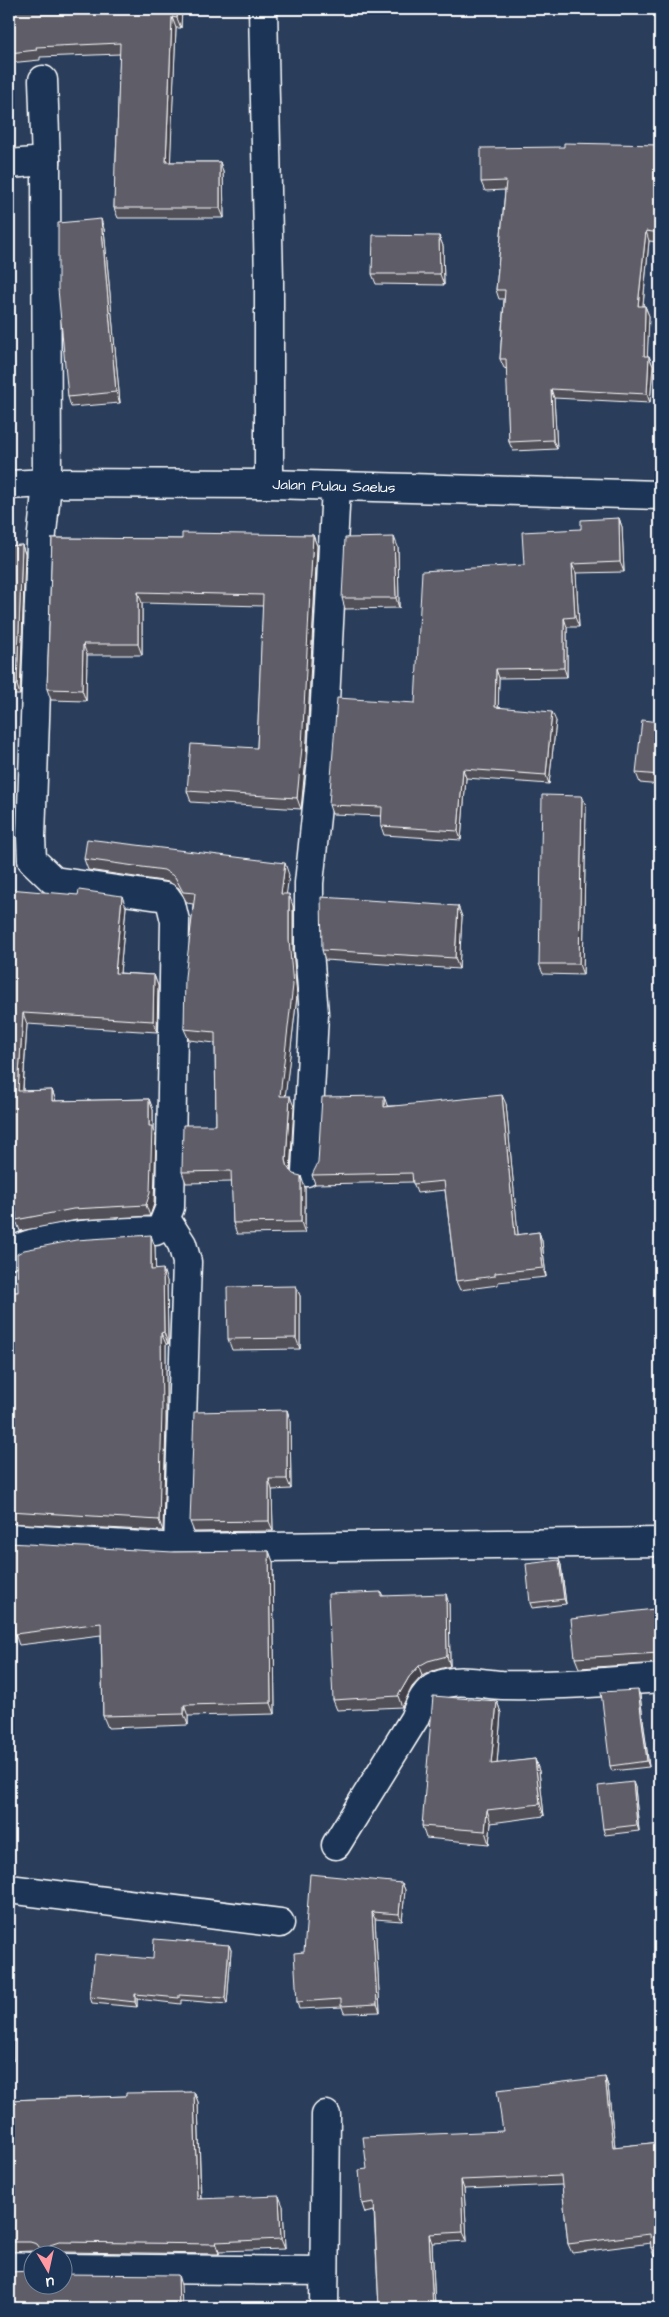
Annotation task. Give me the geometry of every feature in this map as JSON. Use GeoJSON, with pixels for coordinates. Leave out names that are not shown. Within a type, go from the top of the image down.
{"type":"FeatureCollection","features":[{"type":"Feature","properties":{"kind":"street"},"geometry":{"type":"LineString","coordinates":[[263,9],[269,281],[269,484]]}},
{"type":"Feature","properties":{"kind":"street"},"geometry":{"type":"LineString","coordinates":[[9,1254],[30,1244],[61,1238],[155,1231],[162,1227],[170,1207],[175,921],[171,904],[166,897],[54,880],[32,860],[31,837],[41,543],[47,483],[46,161],[43,80]]}},
{"type":"Feature","properties":{"kind":"street"},"geometry":{"type":"LineString","coordinates":[[9,164],[46,161]]}},
{"type":"Feature","properties":{"kind":"street","name":"Jalan Pulau Saelus"},"geometry":{"type":"LineString","coordinates":[[9,485],[47,483],[269,484],[660,495]]}},
{"type":"Feature","properties":{"kind":"street"},"geometry":{"type":"LineString","coordinates":[[306,1172],[314,1014],[309,951],[309,883],[322,759],[336,487]]}},
{"type":"Feature","properties":{"kind":"street"},"geometry":{"type":"LineString","coordinates":[[166,1219],[182,1244],[187,1262],[178,1548]]}},
{"type":"Feature","properties":{"kind":"street"},"geometry":{"type":"LineString","coordinates":[[9,1538],[178,1548],[660,1542]]}},
{"type":"Feature","properties":{"kind":"street"},"geometry":{"type":"LineString","coordinates":[[336,1845],[414,1719],[424,1698],[436,1686],[448,1682],[501,1685],[577,1684],[660,1678]]}},
{"type":"Feature","properties":{"kind":"street"},"geometry":{"type":"LineString","coordinates":[[9,1889],[280,1923]]}},
{"type":"Feature","properties":{"kind":"street"},"geometry":{"type":"LineString","coordinates":[[324,2308],[326,2114]]}},
{"type":"Feature","properties":{"kind":"street"},"geometry":{"type":"LineString","coordinates":[[9,2266],[22,2267]]}},
{"type":"Feature","properties":{"kind":"street"},"geometry":{"type":"LineString","coordinates":[[72,2268],[324,2271]]}},
{"type":"Feature","properties":{"kind":"building"},"geometry":{"type":"Polygon","coordinates":[[[9,9],[178,9],[177,18],[172,17],[166,162],[220,162],[220,208],[114,208],[120,43],[36,47],[37,50],[9,53],[9,9]]]}},
{"type":"Feature","properties":{"kind":"building"},"geometry":{"type":"Polygon","coordinates":[[[564,143],[660,145],[660,233],[646,231],[638,306],[645,306],[644,356],[649,356],[647,394],[551,389],[553,440],[509,442],[506,359],[500,359],[505,290],[496,290],[506,181],[481,182],[481,148],[564,147],[564,143]]]}},
{"type":"Feature","properties":{"kind":"building"},"geometry":{"type":"Polygon","coordinates":[[[101,219],[116,392],[68,397],[58,289],[58,223],[101,219]]]}},
{"type":"Feature","properties":{"kind":"building"},"geometry":{"type":"Polygon","coordinates":[[[373,235],[439,236],[440,274],[372,274],[373,235]]]}},
{"type":"Feature","properties":{"kind":"building"},"geometry":{"type":"Polygon","coordinates":[[[619,518],[620,562],[572,564],[575,617],[564,618],[564,668],[496,669],[495,707],[552,712],[546,775],[463,769],[458,831],[381,826],[382,807],[329,805],[337,698],[415,703],[422,571],[524,565],[522,532],[581,529],[581,520],[619,518]]]}},
{"type":"Feature","properties":{"kind":"building"},"geometry":{"type":"Polygon","coordinates":[[[182,533],[313,535],[302,747],[297,798],[187,791],[191,744],[257,748],[263,595],[138,592],[138,644],[83,644],[82,690],[47,689],[52,538],[182,539],[182,533]]]}},
{"type":"Feature","properties":{"kind":"building"},"geometry":{"type":"Polygon","coordinates":[[[394,537],[396,598],[342,598],[345,538],[394,537]]]}},
{"type":"Feature","properties":{"kind":"building"},"geometry":{"type":"Polygon","coordinates":[[[22,545],[17,685],[9,685],[9,546],[22,545]]]}},
{"type":"Feature","properties":{"kind":"building"},"geometry":{"type":"Polygon","coordinates":[[[642,720],[660,722],[660,775],[636,773],[642,720]]]}},
{"type":"Feature","properties":{"kind":"building"},"geometry":{"type":"Polygon","coordinates":[[[542,795],[582,796],[579,964],[539,964],[542,795]]]}},
{"type":"Feature","properties":{"kind":"building"},"geometry":{"type":"Polygon","coordinates":[[[87,839],[285,863],[281,894],[289,894],[289,940],[293,985],[280,1096],[290,1096],[286,1160],[288,1168],[293,1174],[301,1176],[301,1222],[233,1223],[231,1171],[182,1172],[183,1125],[216,1125],[215,1032],[184,1029],[185,977],[195,893],[183,892],[175,877],[164,870],[84,859],[87,839]]]}},
{"type":"Feature","properties":{"kind":"building"},"geometry":{"type":"Polygon","coordinates":[[[9,889],[78,895],[79,890],[122,896],[115,973],[154,975],[153,1021],[23,1013],[18,1091],[52,1090],[52,1101],[149,1099],[149,1126],[152,1126],[150,1193],[146,1205],[73,1209],[16,1220],[16,1212],[9,1212],[9,889]]]}},
{"type":"Feature","properties":{"kind":"building"},"geometry":{"type":"Polygon","coordinates":[[[321,897],[458,906],[455,958],[322,950],[321,897]]]}},
{"type":"Feature","properties":{"kind":"building"},"geometry":{"type":"Polygon","coordinates":[[[502,1095],[515,1235],[539,1232],[543,1268],[495,1273],[495,1276],[456,1281],[444,1181],[413,1184],[412,1173],[312,1175],[318,1163],[322,1097],[384,1096],[384,1107],[502,1095]]]}},
{"type":"Feature","properties":{"kind":"building"},"geometry":{"type":"Polygon","coordinates":[[[151,1235],[151,1270],[163,1269],[164,1332],[161,1333],[162,1411],[159,1520],[9,1511],[9,1292],[18,1292],[17,1254],[24,1250],[76,1240],[151,1235]]]}},
{"type":"Feature","properties":{"kind":"building"},"geometry":{"type":"Polygon","coordinates":[[[296,1286],[296,1338],[228,1339],[227,1287],[296,1286]]]}},
{"type":"Feature","properties":{"kind":"building"},"geometry":{"type":"Polygon","coordinates":[[[287,1410],[287,1479],[269,1479],[269,1521],[190,1522],[194,1412],[287,1410]]]}},
{"type":"Feature","properties":{"kind":"building"},"geometry":{"type":"Polygon","coordinates":[[[9,1543],[173,1552],[269,1551],[271,1703],[184,1705],[184,1714],[103,1716],[101,1623],[15,1634],[9,1583],[9,1543]]]}},
{"type":"Feature","properties":{"kind":"building"},"geometry":{"type":"Polygon","coordinates":[[[559,1560],[564,1599],[530,1603],[526,1564],[559,1560]]]}},
{"type":"Feature","properties":{"kind":"building"},"geometry":{"type":"Polygon","coordinates":[[[381,1592],[381,1596],[446,1594],[447,1656],[428,1661],[419,1666],[409,1677],[398,1696],[333,1700],[328,1594],[381,1592]]]}},
{"type":"Feature","properties":{"kind":"building"},"geometry":{"type":"Polygon","coordinates":[[[654,1609],[659,1653],[575,1658],[571,1619],[654,1609]]]}},
{"type":"Feature","properties":{"kind":"building"},"geometry":{"type":"Polygon","coordinates":[[[638,1690],[647,1761],[610,1766],[601,1692],[638,1690]]]}},
{"type":"Feature","properties":{"kind":"building"},"geometry":{"type":"Polygon","coordinates":[[[433,1696],[497,1701],[491,1764],[535,1759],[540,1804],[487,1810],[485,1831],[422,1826],[433,1696]]]}},
{"type":"Feature","properties":{"kind":"building"},"geometry":{"type":"Polygon","coordinates":[[[633,1782],[637,1825],[603,1829],[598,1786],[633,1782]]]}},
{"type":"Feature","properties":{"kind":"building"},"geometry":{"type":"Polygon","coordinates":[[[310,1874],[402,1883],[399,1914],[372,1912],[377,2004],[341,2006],[341,1999],[297,2002],[294,1953],[304,1952],[310,1874]]]}},
{"type":"Feature","properties":{"kind":"building"},"geometry":{"type":"Polygon","coordinates":[[[154,1939],[229,1945],[225,1998],[179,1995],[179,1998],[135,1994],[135,2002],[90,1997],[95,1954],[153,1959],[154,1939]]]}},
{"type":"Feature","properties":{"kind":"building"},"geometry":{"type":"Polygon","coordinates":[[[9,2017],[11,2017],[11,2055],[9,2055],[9,2017]]]}},
{"type":"Feature","properties":{"kind":"building"},"geometry":{"type":"Polygon","coordinates":[[[605,2077],[613,2147],[660,2142],[660,2247],[651,2248],[650,2234],[568,2244],[561,2176],[461,2180],[463,2232],[429,2234],[433,2308],[379,2308],[374,2202],[362,2204],[359,2170],[367,2169],[363,2137],[503,2131],[497,2090],[605,2077]]]}},
{"type":"Feature","properties":{"kind":"building"},"geometry":{"type":"Polygon","coordinates":[[[194,2092],[197,2199],[279,2196],[281,2239],[216,2242],[216,2244],[59,2242],[37,2244],[9,2242],[9,2100],[126,2096],[126,2093],[194,2092]]]}},
{"type":"Feature","properties":{"kind":"building"},"geometry":{"type":"Polygon","coordinates":[[[22,2271],[22,2294],[72,2294],[72,2274],[178,2275],[179,2308],[9,2308],[9,2272],[22,2271]]]}}]}
